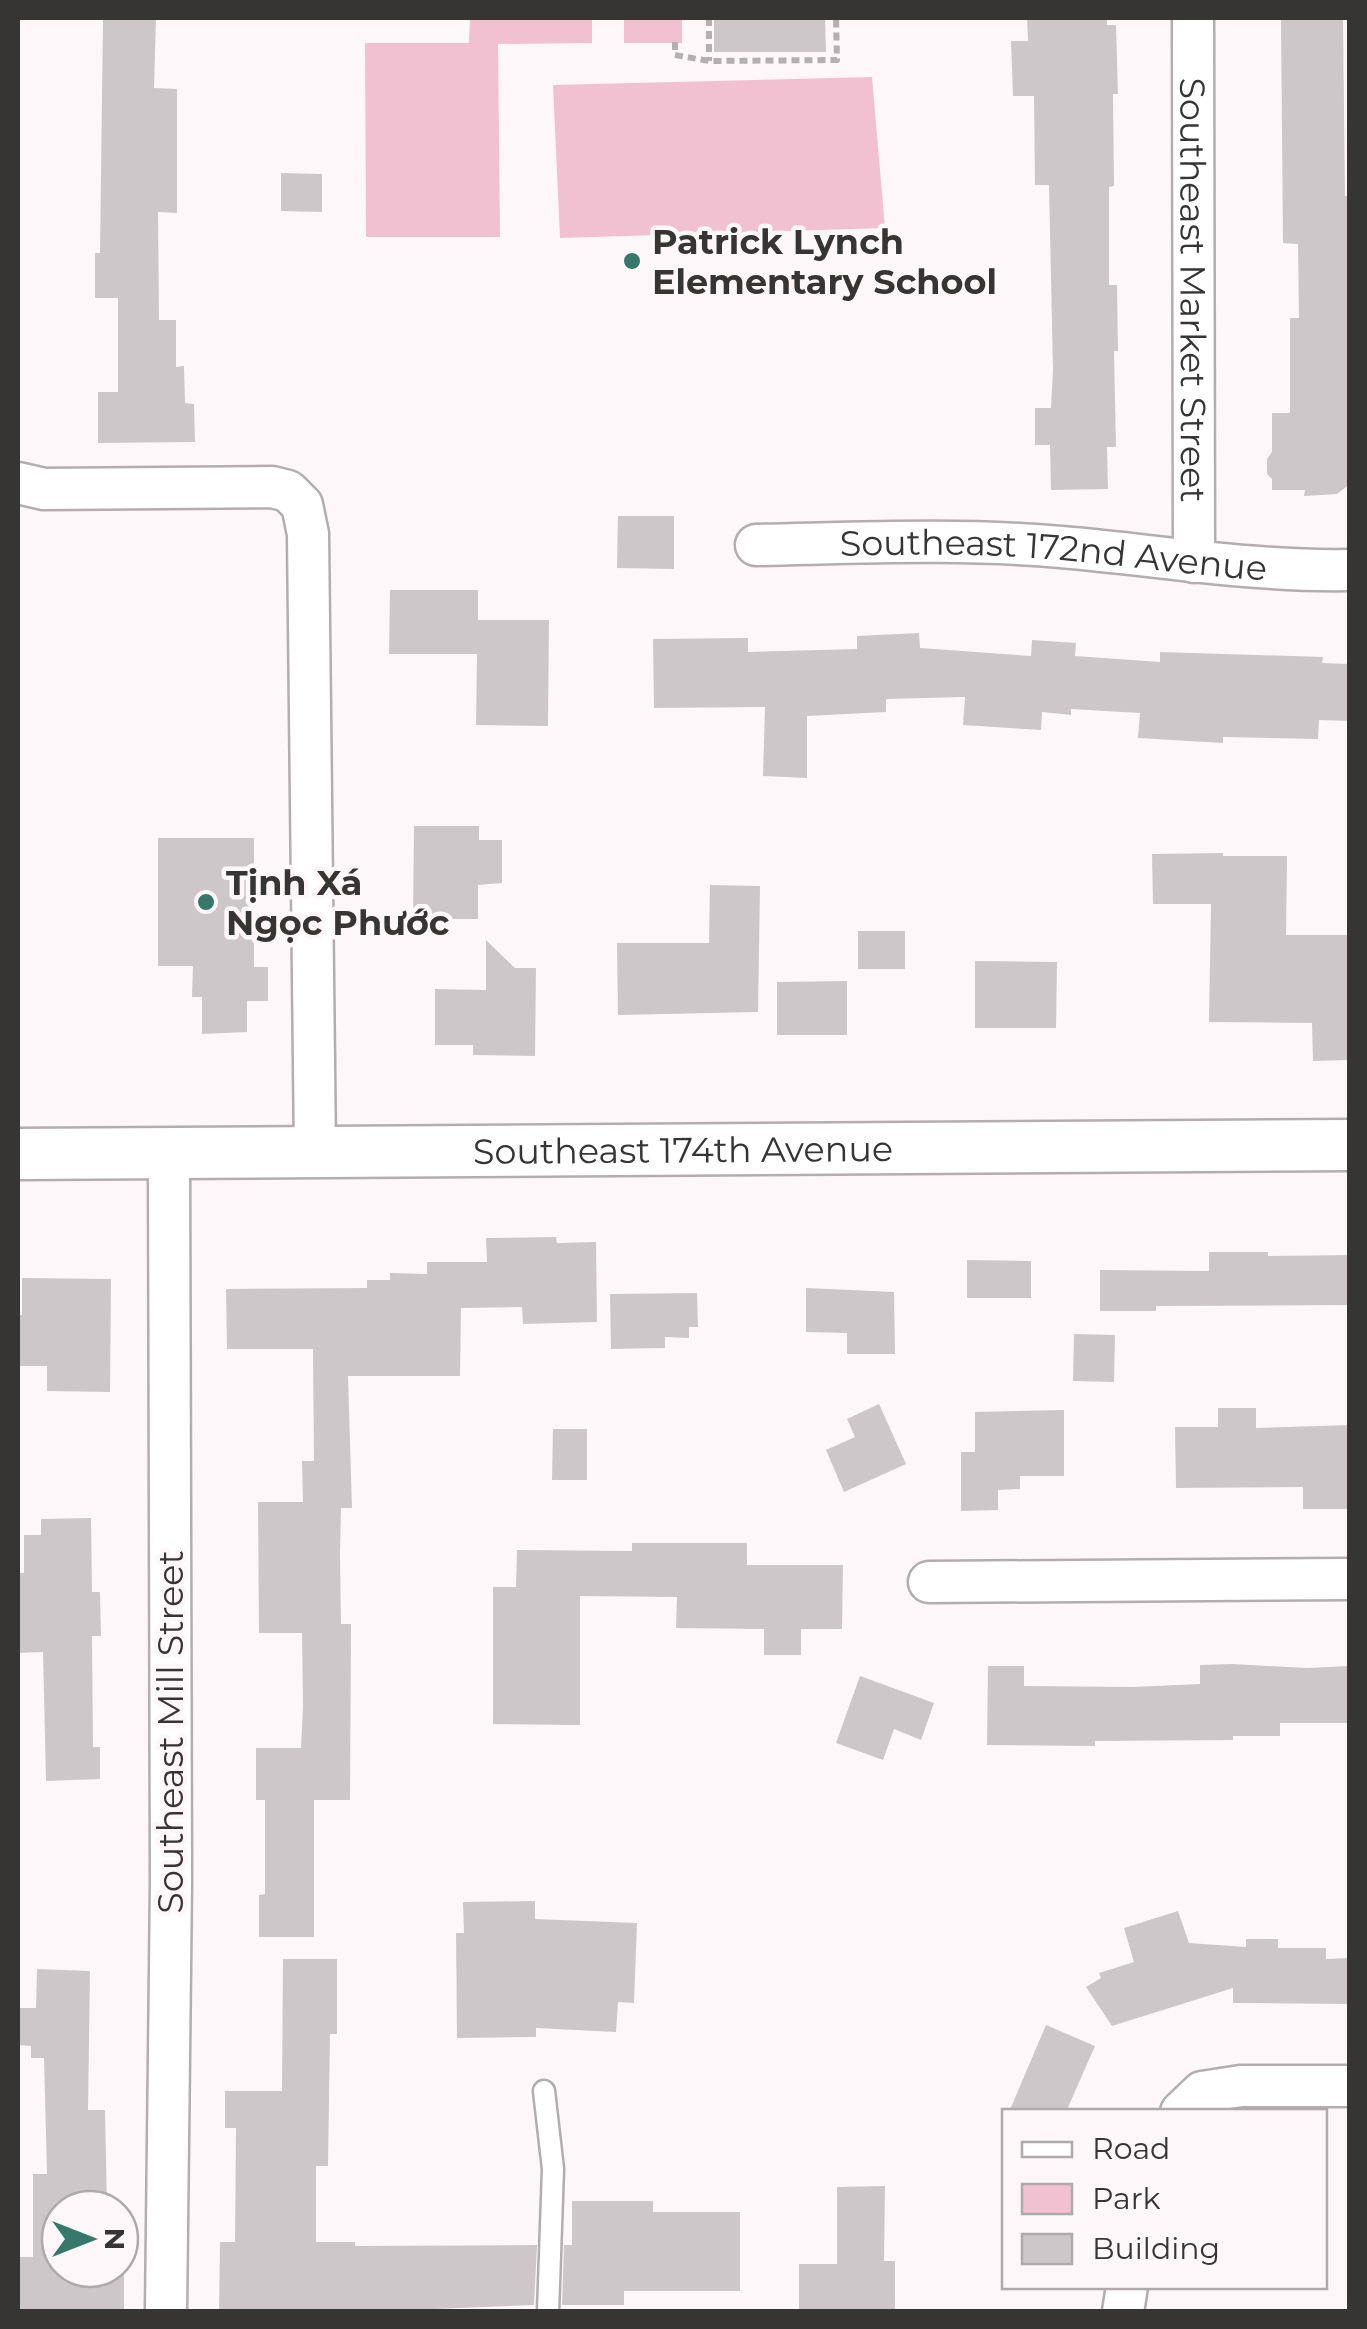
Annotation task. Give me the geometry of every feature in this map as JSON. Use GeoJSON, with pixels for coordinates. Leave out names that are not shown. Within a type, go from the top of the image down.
{"type":"FeatureCollection","features":[{"type":"Feature","properties":{"kind":"street","name":"Southeast Market Street"},"geometry":{"type":"LineString","coordinates":[[1192,18],[1194,562]]}},
{"type":"Feature","properties":{"kind":"street"},"geometry":{"type":"LineString","coordinates":[[18,483],[44,490],[272,487],[288,491],[302,506],[308,534],[312,668],[315,1152]]}},
{"type":"Feature","properties":{"kind":"street","name":"Southeast 172nd Avenue"},"geometry":{"type":"LineString","coordinates":[[756,545],[950,542],[1350,570]]}},
{"type":"Feature","properties":{"kind":"street","name":"Southeast 174th Avenue"},"geometry":{"type":"LineString","coordinates":[[18,1154],[1350,1145]]}},
{"type":"Feature","properties":{"kind":"street","name":"Southeast Mill Street"},"geometry":{"type":"LineString","coordinates":[[166,2312],[171,1883],[169,1153]]}},
{"type":"Feature","properties":{"kind":"street"},"geometry":{"type":"LineString","coordinates":[[929,1582],[1350,1578]]}},
{"type":"Feature","properties":{"kind":"street"},"geometry":{"type":"LineString","coordinates":[[1184,2109],[1202,2092],[1241,2086],[1350,2086]]}},
{"type":"Feature","properties":{"kind":"lane"},"geometry":{"type":"LineString","coordinates":[[544,2091],[554,2169],[548,2312]]}},
{"type":"Feature","properties":{"kind":"path"},"geometry":{"type":"LineString","coordinates":[[710,18],[710,61]]}},
{"type":"Feature","properties":{"kind":"path"},"geometry":{"type":"LineString","coordinates":[[675,42],[675,55],[710,61],[836,60],[836,18]]}},
{"type":"Feature","properties":{"kind":"green space"},"geometry":{"type":"Polygon","coordinates":[[[470,18],[592,18],[592,43],[498,44],[500,237],[366,237],[365,43],[469,43],[470,18]]]}},
{"type":"Feature","properties":{"kind":"green space"},"geometry":{"type":"Polygon","coordinates":[[[624,18],[682,18],[682,43],[624,43],[624,18]]]}},
{"type":"Feature","properties":{"kind":"green space"},"geometry":{"type":"Polygon","coordinates":[[[872,77],[885,228],[560,238],[553,85],[872,77]]]}},
{"type":"Feature","properties":{"kind":"building"},"geometry":{"type":"Polygon","coordinates":[[[103,18],[156,18],[154,88],[177,89],[177,213],[158,212],[159,320],[176,320],[176,367],[184,366],[185,403],[194,404],[195,442],[98,443],[98,392],[118,392],[118,298],[95,298],[95,253],[100,253],[103,18]]]}},
{"type":"Feature","properties":{"kind":"building"},"geometry":{"type":"Polygon","coordinates":[[[714,18],[825,18],[826,52],[714,52],[714,18]]]}},
{"type":"Feature","properties":{"kind":"building"},"geometry":{"type":"Polygon","coordinates":[[[1027,18],[1107,18],[1107,25],[1116,25],[1118,94],[1113,94],[1109,285],[1117,285],[1118,351],[1114,351],[1116,447],[1107,447],[1108,489],[1051,490],[1050,445],[1035,445],[1035,408],[1051,408],[1053,370],[1049,185],[1035,185],[1034,96],[1013,96],[1011,41],[1028,41],[1027,18]]]}},
{"type":"Feature","properties":{"kind":"building"},"geometry":{"type":"Polygon","coordinates":[[[1281,18],[1343,18],[1345,196],[1350,196],[1350,484],[1337,494],[1304,496],[1305,490],[1272,490],[1272,479],[1267,474],[1267,459],[1272,452],[1272,413],[1290,413],[1290,318],[1299,318],[1298,244],[1283,243],[1281,18]]]}},
{"type":"Feature","properties":{"kind":"building"},"geometry":{"type":"Polygon","coordinates":[[[281,173],[322,174],[322,212],[281,211],[281,173]]]}},
{"type":"Feature","properties":{"kind":"building"},"geometry":{"type":"Polygon","coordinates":[[[618,516],[674,516],[674,569],[617,568],[618,516]]]}},
{"type":"Feature","properties":{"kind":"building"},"geometry":{"type":"Polygon","coordinates":[[[390,590],[478,590],[478,620],[549,620],[548,726],[476,725],[477,654],[389,654],[390,590]]]}},
{"type":"Feature","properties":{"kind":"building"},"geometry":{"type":"Polygon","coordinates":[[[919,633],[920,648],[1031,656],[1032,640],[1076,643],[1075,656],[1160,662],[1160,652],[1323,657],[1322,663],[1350,664],[1350,721],[1319,720],[1318,739],[1223,737],[1223,743],[1138,738],[1140,713],[1071,709],[1071,715],[1042,712],[1041,730],[963,725],[965,697],[886,699],[886,712],[807,716],[807,778],[763,776],[765,707],[654,708],[653,639],[748,638],[748,652],[857,649],[857,636],[919,633]]]}},
{"type":"Feature","properties":{"kind":"building"},"geometry":{"type":"Polygon","coordinates":[[[414,826],[479,826],[479,840],[502,840],[502,883],[478,885],[478,919],[413,919],[414,826]]]}},
{"type":"Feature","properties":{"kind":"building","name":"Tịnh Xá Ngọc Phước"},"geometry":{"type":"Polygon","coordinates":[[[158,838],[254,838],[254,967],[268,967],[268,1001],[247,1001],[247,1032],[202,1034],[202,997],[192,997],[193,966],[158,966],[158,838]]]}},
{"type":"Feature","properties":{"kind":"building"},"geometry":{"type":"Polygon","coordinates":[[[1152,854],[1287,856],[1286,935],[1350,935],[1350,1060],[1313,1061],[1312,1023],[1209,1022],[1211,904],[1153,904],[1152,854]]]}},
{"type":"Feature","properties":{"kind":"building"},"geometry":{"type":"Polygon","coordinates":[[[710,885],[760,886],[758,1012],[618,1015],[617,943],[709,943],[710,885]]]}},
{"type":"Feature","properties":{"kind":"building"},"geometry":{"type":"Polygon","coordinates":[[[858,931],[905,931],[905,969],[858,969],[858,931]]]}},
{"type":"Feature","properties":{"kind":"building"},"geometry":{"type":"Polygon","coordinates":[[[486,940],[515,968],[536,968],[535,1056],[473,1055],[473,1045],[435,1045],[435,989],[486,990],[486,940]]]}},
{"type":"Feature","properties":{"kind":"building"},"geometry":{"type":"Polygon","coordinates":[[[975,961],[1057,962],[1056,1028],[975,1028],[975,961]]]}},
{"type":"Feature","properties":{"kind":"building"},"geometry":{"type":"Polygon","coordinates":[[[847,981],[847,1035],[777,1035],[777,982],[847,981]]]}},
{"type":"Feature","properties":{"kind":"building"},"geometry":{"type":"Polygon","coordinates":[[[556,1237],[557,1243],[596,1242],[597,1322],[523,1324],[522,1307],[461,1308],[460,1376],[348,1376],[352,1508],[341,1508],[340,1555],[341,1624],[351,1624],[350,1800],[314,1800],[314,1937],[259,1937],[259,1895],[265,1894],[265,1800],[256,1800],[256,1748],[301,1748],[303,1706],[302,1633],[259,1633],[258,1502],[303,1502],[302,1461],[314,1461],[313,1349],[227,1349],[226,1289],[367,1288],[367,1280],[390,1280],[390,1273],[427,1274],[427,1262],[487,1262],[486,1238],[556,1237]]]}},
{"type":"Feature","properties":{"kind":"building"},"geometry":{"type":"Polygon","coordinates":[[[1209,1252],[1350,1255],[1350,1305],[1156,1306],[1156,1311],[1100,1311],[1100,1270],[1209,1271],[1209,1252]]]}},
{"type":"Feature","properties":{"kind":"building"},"geometry":{"type":"Polygon","coordinates":[[[967,1260],[1031,1261],[1031,1298],[967,1298],[967,1260]]]}},
{"type":"Feature","properties":{"kind":"building"},"geometry":{"type":"Polygon","coordinates":[[[22,1278],[111,1279],[110,1392],[47,1391],[47,1366],[18,1366],[22,1278]]]}},
{"type":"Feature","properties":{"kind":"building"},"geometry":{"type":"Polygon","coordinates":[[[806,1288],[894,1292],[895,1354],[847,1354],[847,1333],[806,1332],[806,1288]]]}},
{"type":"Feature","properties":{"kind":"building"},"geometry":{"type":"Polygon","coordinates":[[[697,1293],[698,1327],[689,1327],[689,1338],[665,1337],[665,1348],[611,1349],[610,1294],[697,1293]]]}},
{"type":"Feature","properties":{"kind":"building"},"geometry":{"type":"Polygon","coordinates":[[[1074,1334],[1115,1335],[1114,1382],[1073,1381],[1074,1334]]]}},
{"type":"Feature","properties":{"kind":"building"},"geometry":{"type":"Polygon","coordinates":[[[879,1404],[906,1464],[844,1492],[826,1450],[855,1437],[847,1419],[879,1404]]]}},
{"type":"Feature","properties":{"kind":"building"},"geometry":{"type":"Polygon","coordinates":[[[1218,1408],[1256,1408],[1256,1428],[1350,1425],[1350,1509],[1303,1509],[1303,1487],[1176,1488],[1175,1427],[1218,1427],[1218,1408]]]}},
{"type":"Feature","properties":{"kind":"building"},"geometry":{"type":"Polygon","coordinates":[[[1064,1410],[1064,1476],[1020,1476],[1020,1489],[998,1490],[998,1510],[961,1511],[961,1452],[975,1452],[975,1412],[1064,1410]]]}},
{"type":"Feature","properties":{"kind":"building"},"geometry":{"type":"Polygon","coordinates":[[[553,1429],[587,1429],[587,1480],[552,1480],[553,1429]]]}},
{"type":"Feature","properties":{"kind":"building"},"geometry":{"type":"Polygon","coordinates":[[[91,1518],[92,1592],[100,1592],[101,1636],[92,1636],[93,1747],[100,1747],[100,1779],[46,1781],[43,1652],[18,1653],[18,1573],[24,1573],[24,1535],[41,1535],[41,1519],[91,1518]]]}},
{"type":"Feature","properties":{"kind":"building"},"geometry":{"type":"Polygon","coordinates":[[[632,1543],[747,1543],[747,1565],[843,1565],[842,1629],[801,1629],[801,1655],[764,1655],[764,1629],[676,1628],[677,1597],[580,1596],[580,1725],[493,1724],[493,1587],[516,1587],[517,1550],[632,1551],[632,1543]]]}},
{"type":"Feature","properties":{"kind":"building"},"geometry":{"type":"Polygon","coordinates":[[[1200,1665],[1350,1666],[1350,1723],[1280,1723],[1280,1736],[1233,1736],[1233,1740],[1095,1741],[1095,1746],[987,1745],[988,1666],[1024,1666],[1024,1686],[1132,1687],[1200,1684],[1200,1665]]]}},
{"type":"Feature","properties":{"kind":"building"},"geometry":{"type":"Polygon","coordinates":[[[860,1676],[934,1703],[921,1740],[894,1729],[883,1760],[836,1743],[860,1676]]]}},
{"type":"Feature","properties":{"kind":"building"},"geometry":{"type":"Polygon","coordinates":[[[535,1901],[535,1919],[637,1923],[634,2003],[618,2002],[616,2032],[536,2028],[536,2037],[457,2038],[456,1933],[464,1933],[463,1902],[535,1901]]]}},
{"type":"Feature","properties":{"kind":"building"},"geometry":{"type":"Polygon","coordinates":[[[1178,1911],[1189,1943],[1246,1947],[1246,1939],[1278,1939],[1278,1948],[1326,1948],[1326,1959],[1350,1958],[1350,2004],[1233,2003],[1233,1988],[1112,2026],[1086,1987],[1101,1978],[1099,1973],[1134,1962],[1124,1928],[1178,1911]]]}},
{"type":"Feature","properties":{"kind":"building"},"geometry":{"type":"Polygon","coordinates":[[[283,1959],[337,1959],[337,2034],[330,2034],[328,2166],[316,2166],[316,2242],[355,2242],[355,2246],[537,2245],[534,2305],[359,2312],[219,2312],[220,2242],[235,2242],[236,2128],[225,2128],[225,2091],[282,2091],[283,1959]]]}},
{"type":"Feature","properties":{"kind":"building"},"geometry":{"type":"Polygon","coordinates":[[[37,1969],[90,1971],[88,2110],[105,2110],[107,2189],[40,2189],[40,2289],[124,2289],[124,2312],[18,2310],[18,2257],[33,2257],[33,2174],[47,2174],[44,2058],[31,2058],[31,2046],[18,2045],[18,2008],[36,2008],[37,1969]]]}},
{"type":"Feature","properties":{"kind":"building"},"geometry":{"type":"Polygon","coordinates":[[[1046,2025],[1095,2046],[1067,2109],[1010,2109],[1046,2025]]]}},
{"type":"Feature","properties":{"kind":"building"},"geometry":{"type":"Polygon","coordinates":[[[885,2186],[884,2261],[895,2261],[895,2312],[799,2312],[799,2264],[837,2264],[837,2187],[885,2186]]]}},
{"type":"Feature","properties":{"kind":"building"},"geometry":{"type":"Polygon","coordinates":[[[572,2201],[653,2201],[653,2212],[740,2212],[740,2291],[624,2291],[624,2305],[562,2305],[564,2245],[572,2245],[572,2201]]]}},
{"type":"Feature","properties":{"kind":"place","name":"Patrick Lynch Elementary School"},"geometry":{"type":"Point","coordinates":[632,261]}},
{"type":"Feature","properties":{"kind":"place","name":"Tịnh Xá Ngọc Phước"},"geometry":{"type":"Point","coordinates":[206,902]}}]}
